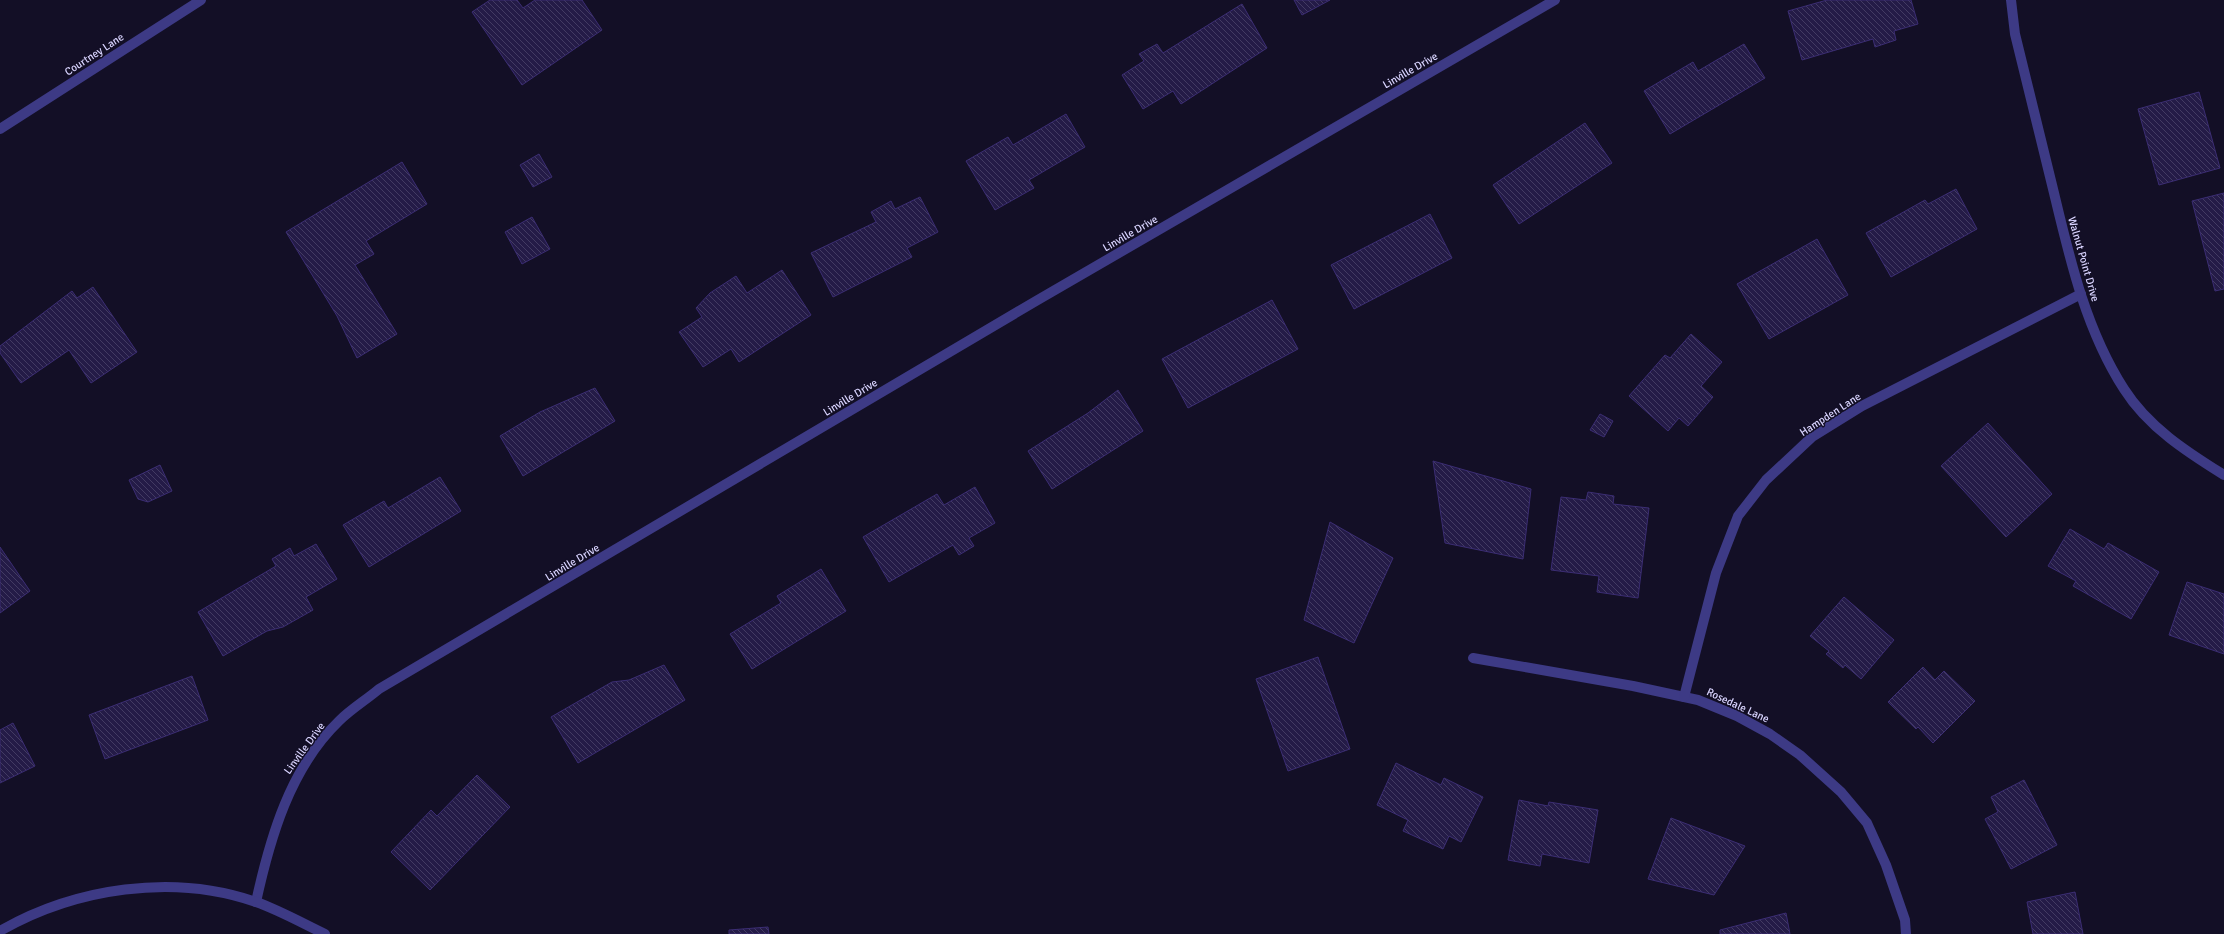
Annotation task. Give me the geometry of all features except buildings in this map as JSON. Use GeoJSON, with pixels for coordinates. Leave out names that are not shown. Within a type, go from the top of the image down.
{"type":"FeatureCollection","features":[{"type":"Feature","properties":{"kind":"street","name":"Courtney Lane"},"geometry":{"type":"LineString","coordinates":[[0,128],[201,0]]}},
{"type":"Feature","properties":{"kind":"street","name":"Linville Drive"},"geometry":{"type":"LineString","coordinates":[[256,902],[265,860],[292,785],[315,749],[338,721],[379,689],[1036,301],[1555,0]]}},
{"type":"Feature","properties":{"kind":"street","name":"Walnut Point Drive"},"geometry":{"type":"LineString","coordinates":[[2010,0],[2017,42],[2068,255],[2104,355],[2124,390],[2160,430],[2189,453],[2224,475]]}},
{"type":"Feature","properties":{"kind":"street","name":"Hampden Lane"},"geometry":{"type":"LineString","coordinates":[[1684,697],[1716,573],[1738,516],[1766,480],[1812,438],[1862,406],[2081,294]]}},
{"type":"Feature","properties":{"kind":"street","name":"Rosedale Lane"},"geometry":{"type":"LineString","coordinates":[[1473,658],[1633,686],[1698,700],[1737,716],[1770,734],[1800,755],[1841,792],[1867,823],[1886,865],[1905,920],[1906,934]]}},
{"type":"Feature","properties":{"kind":"street"},"geometry":{"type":"LineString","coordinates":[[0,931],[26,916],[72,899],[120,889],[169,887],[224,894],[256,902],[325,934]]}}]}
